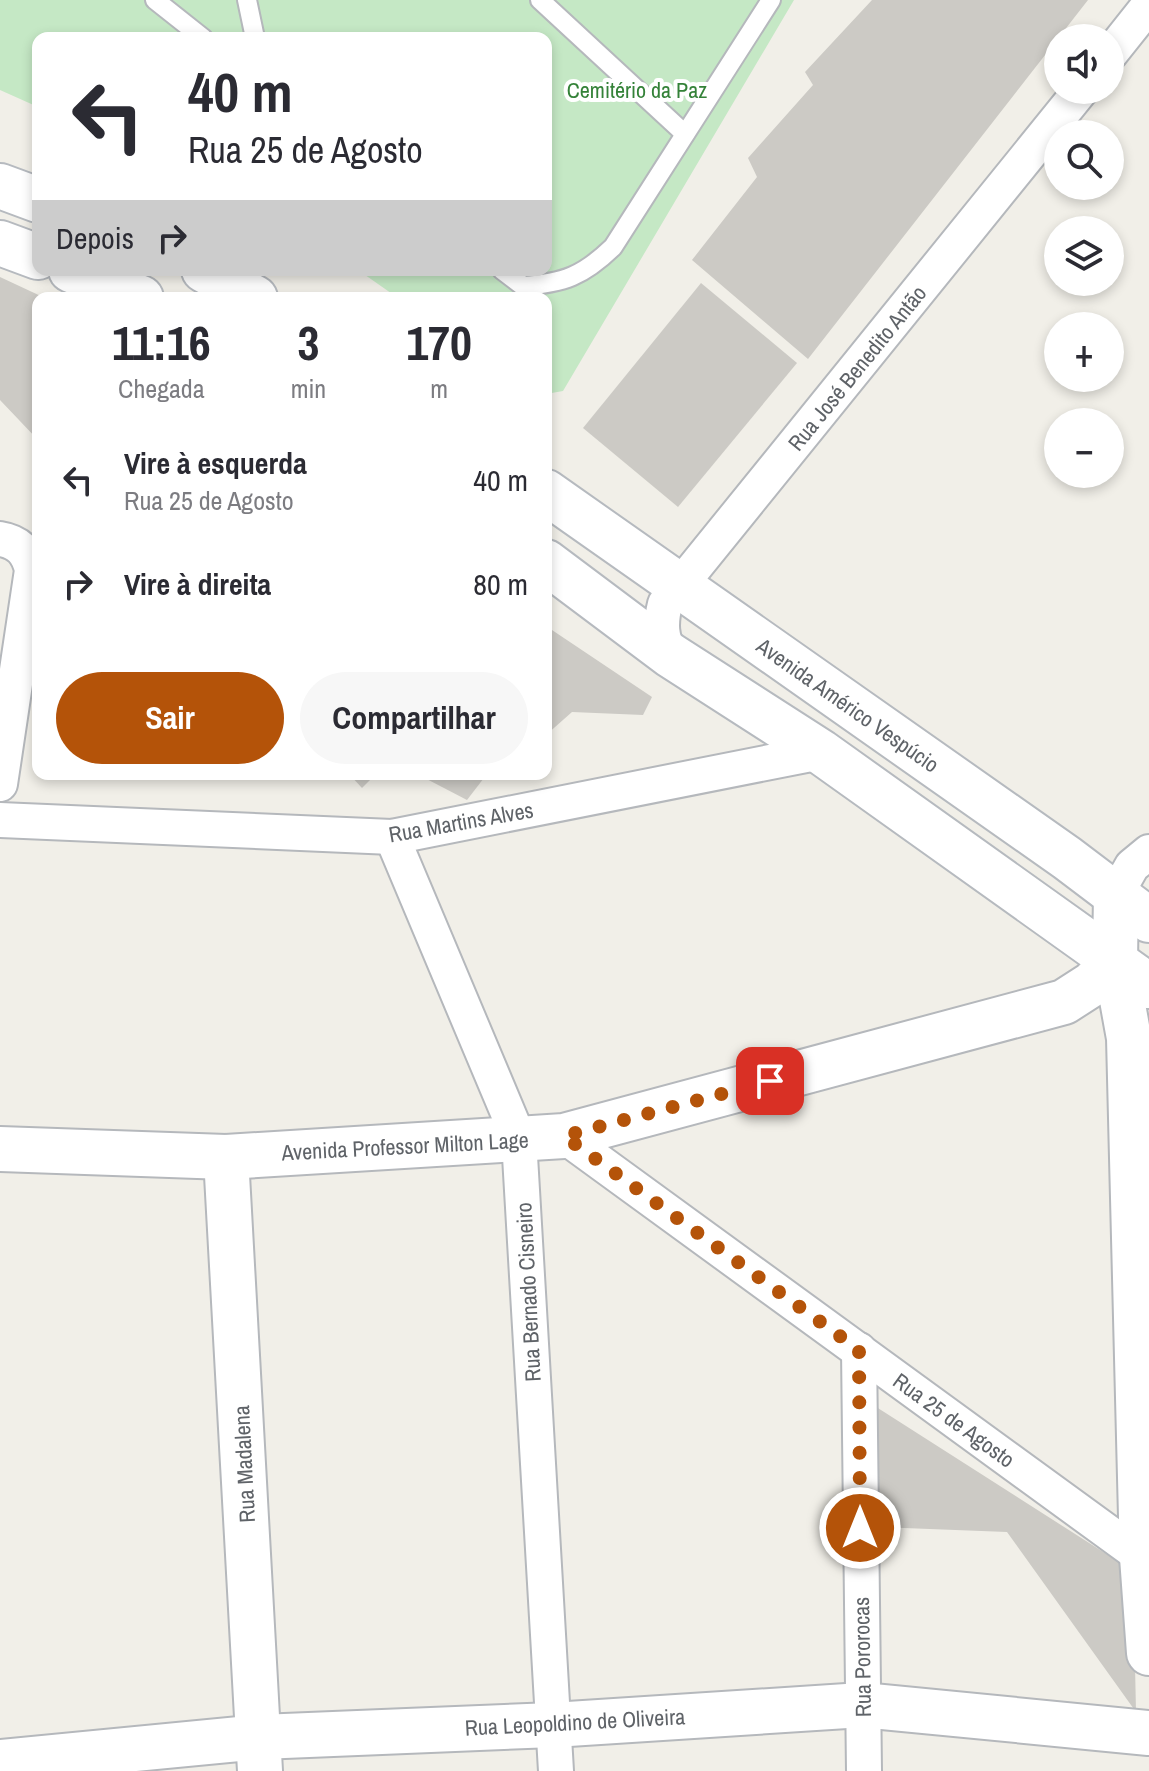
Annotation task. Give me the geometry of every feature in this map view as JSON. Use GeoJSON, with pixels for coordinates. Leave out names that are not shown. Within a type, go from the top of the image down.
{"type":"FeatureCollection","features":[{"type":"Feature","properties":{"kind":"street"},"geometry":{"type":"LineString","coordinates":[[1124,36],[1149,5]]}},
{"type":"Feature","properties":{"kind":"street","name":"Rua José Benedito Antão"},"geometry":{"type":"LineString","coordinates":[[670,655],[662,639],[661,621],[665,604],[1070,104]]}},
{"type":"Feature","properties":{"kind":"street"},"geometry":{"type":"LineString","coordinates":[[0,186],[32,198]]}},
{"type":"Feature","properties":{"kind":"street"},"geometry":{"type":"LineString","coordinates":[[0,243],[32,255]]}},
{"type":"Feature","properties":{"kind":"street"},"geometry":{"type":"LineString","coordinates":[[86,276],[126,292]]}},
{"type":"Feature","properties":{"kind":"street"},"geometry":{"type":"LineString","coordinates":[[215,276],[244,292]]}},
{"type":"Feature","properties":{"kind":"street","name":"Avenida Américo Vespúcio"},"geometry":{"type":"LineString","coordinates":[[552,496],[1133,907]]}},
{"type":"Feature","properties":{"kind":"street"},"geometry":{"type":"LineString","coordinates":[[0,539],[21,546],[32,570],[0,784]]}},
{"type":"Feature","properties":{"kind":"street"},"geometry":{"type":"LineString","coordinates":[[552,566],[670,655],[821,752],[1132,974]]}},
{"type":"Feature","properties":{"kind":"street","name":"Rua Martins Alves"},"geometry":{"type":"LineString","coordinates":[[0,820],[392,837],[821,752]]}},
{"type":"Feature","properties":{"kind":"street","name":"Rua Bernado Cisneiro"},"geometry":{"type":"LineString","coordinates":[[392,837],[519,1139],[556,1771]]}},
{"type":"Feature","properties":{"kind":"street"},"geometry":{"type":"LineString","coordinates":[[1149,852],[1132,866],[1129,1038],[1149,1653]]}},
{"type":"Feature","properties":{"kind":"street","name":"Avenida Professor Milton Lage"},"geometry":{"type":"LineString","coordinates":[[0,1149],[226,1157],[564,1136],[1064,1002],[1092,984],[1132,974]]}},
{"type":"Feature","properties":{"kind":"street","name":"Rua 25 de Agosto"},"geometry":{"type":"LineString","coordinates":[[564,1136],[1146,1561]]}},
{"type":"Feature","properties":{"kind":"street","name":"Rua Madalena"},"geometry":{"type":"LineString","coordinates":[[226,1157],[260,1754]]}},
{"type":"Feature","properties":{"kind":"street","name":"Rua Pororocas"},"geometry":{"type":"LineString","coordinates":[[859,1350],[864,1771]]}},
{"type":"Feature","properties":{"kind":"street","name":"Rua Leopoldino de Oliveira"},"geometry":{"type":"LineString","coordinates":[[0,1762],[260,1754],[553,1725],[862,1705],[1149,1733]]}},
{"type":"Feature","properties":{"kind":"lane"},"geometry":{"type":"LineString","coordinates":[[155,0],[195,32]]}},
{"type":"Feature","properties":{"kind":"lane"},"geometry":{"type":"LineString","coordinates":[[247,0],[254,32]]}},
{"type":"Feature","properties":{"kind":"lane"},"geometry":{"type":"LineString","coordinates":[[540,0],[685,134]]}},
{"type":"Feature","properties":{"kind":"lane"},"geometry":{"type":"LineString","coordinates":[[510,276],[523,286],[548,284],[590,269],[613,247],[771,0]]}},
{"type":"Feature","properties":{"kind":"green space","name":"Cemitério da Paz"},"geometry":{"type":"Polygon","coordinates":[[[0,0],[794,0],[563,391],[552,393],[552,292],[389,292],[367,276],[552,276],[552,32],[32,32],[32,104],[0,90],[0,0]]]}},
{"type":"Feature","properties":{"kind":"building"},"geometry":{"type":"Polygon","coordinates":[[[872,0],[1088,0],[1069,24],[1044,24],[1044,56],[808,359],[692,260],[757,177],[748,158],[813,85],[805,72],[872,0]]]}},
{"type":"Feature","properties":{"kind":"building"},"geometry":{"type":"Polygon","coordinates":[[[0,277],[32,292],[32,434],[0,400],[0,277]]]}},
{"type":"Feature","properties":{"kind":"building"},"geometry":{"type":"Polygon","coordinates":[[[701,283],[797,363],[678,507],[583,428],[701,283]]]}},
{"type":"Feature","properties":{"kind":"building"},"geometry":{"type":"Polygon","coordinates":[[[552,630],[652,697],[643,715],[572,712],[552,730],[552,630]]]}},
{"type":"Feature","properties":{"kind":"building"},"geometry":{"type":"Polygon","coordinates":[[[355,780],[370,780],[362,788],[355,780]]]}},
{"type":"Feature","properties":{"kind":"building"},"geometry":{"type":"Polygon","coordinates":[[[429,780],[482,780],[467,800],[429,780]]]}},
{"type":"Feature","properties":{"kind":"building"},"geometry":{"type":"Polygon","coordinates":[[[870,1403],[1133,1571],[1136,1712],[1007,1532],[878,1527],[870,1403]]]}},
{"type":"Feature","properties":{"kind":"route"},"geometry":{"type":"LineString","coordinates":[[770,1081],[564,1136],[859,1350],[860,1528]]}}]}
